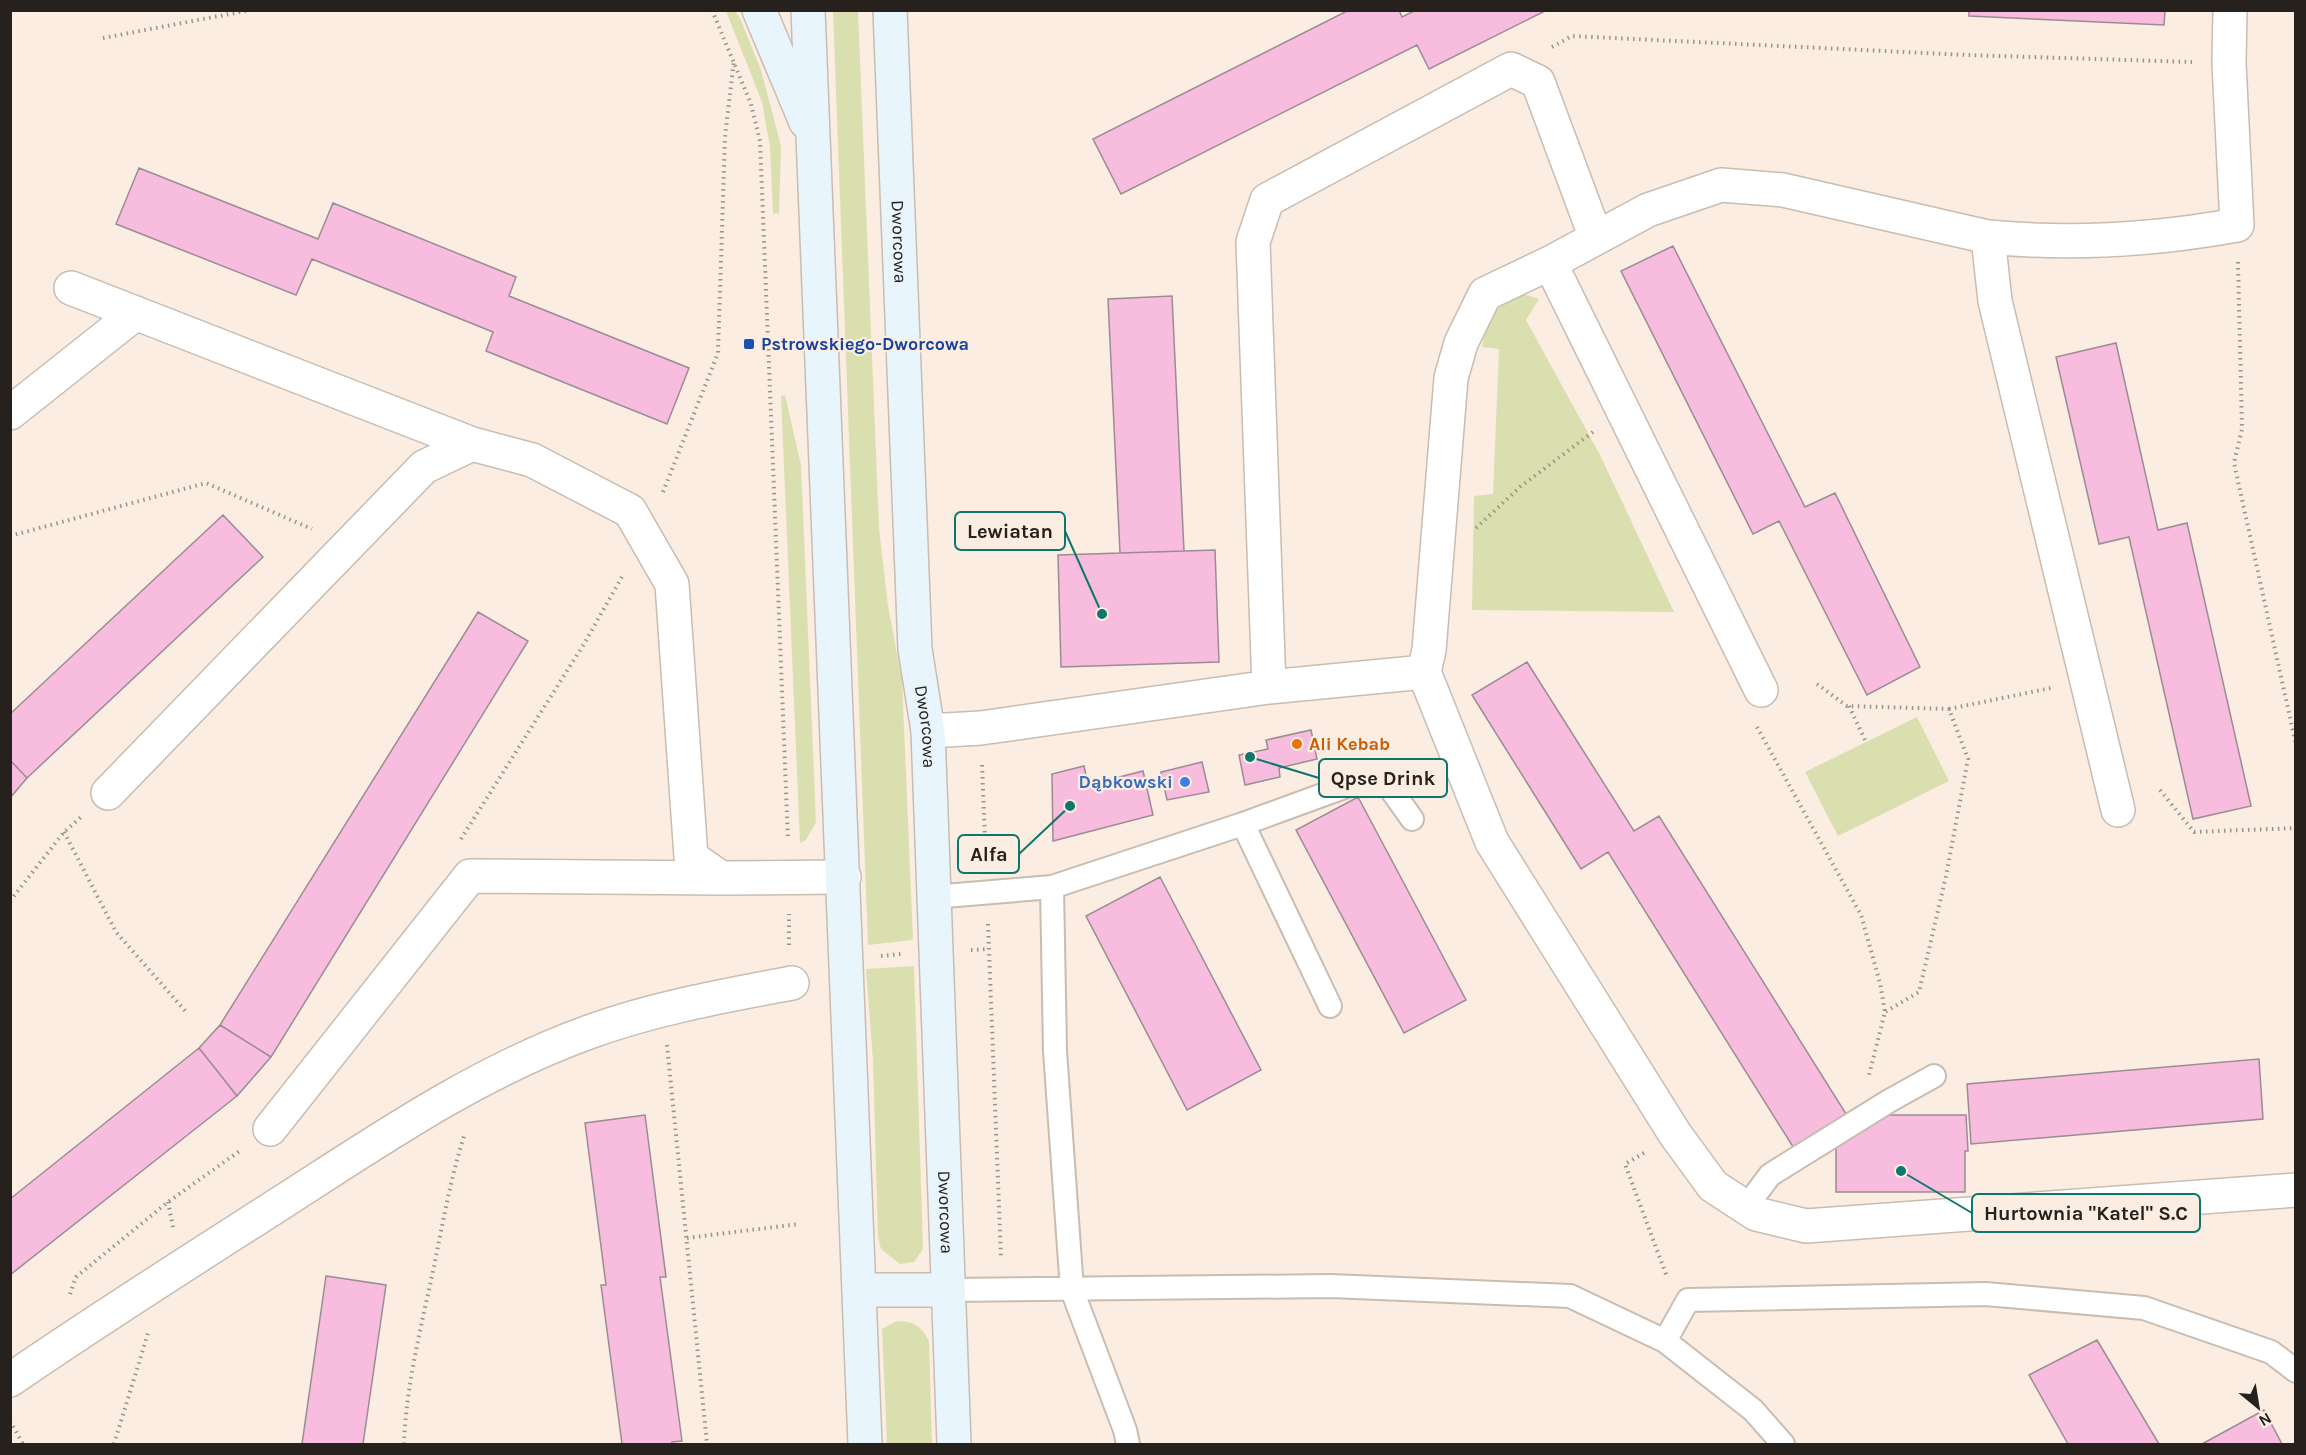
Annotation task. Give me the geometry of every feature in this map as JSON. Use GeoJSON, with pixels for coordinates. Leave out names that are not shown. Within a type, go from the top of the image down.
{"type":"FeatureCollection","features":[{"type":"Feature","properties":{"kind":"street"},"geometry":{"type":"LineString","coordinates":[[759,10],[815,144]]}},
{"type":"Feature","properties":{"kind":"street"},"geometry":{"type":"LineString","coordinates":[[808,10],[844,877],[864,1444]]}},
{"type":"Feature","properties":{"kind":"street","name":"Dworcowa"},"geometry":{"type":"LineString","coordinates":[[890,10],[915,649],[928,731],[954,1444]]}},
{"type":"Feature","properties":{"kind":"street"},"geometry":{"type":"LineString","coordinates":[[2230,10],[2229,63],[2237,225],[2141,239],[2033,241],[1988,237],[1783,190],[1721,185],[1648,210],[1550,263],[1485,294],[1461,343],[1451,378],[1429,650],[1424,672],[1492,842],[1682,1142],[1713,1186],[1756,1214],[1806,1226],[2295,1190]]}},
{"type":"Feature","properties":{"kind":"street"},"geometry":{"type":"LineString","coordinates":[[1269,687],[1253,242],[1267,200],[1511,69],[1538,82],[1596,238]]}},
{"type":"Feature","properties":{"kind":"street"},"geometry":{"type":"LineString","coordinates":[[1988,237],[1995,301],[2118,810]]}},
{"type":"Feature","properties":{"kind":"street"},"geometry":{"type":"LineString","coordinates":[[1550,263],[1756,703]]}},
{"type":"Feature","properties":{"kind":"street"},"geometry":{"type":"LineString","coordinates":[[71,288],[472,444],[532,460],[630,511],[672,584],[691,857],[721,878]]}},
{"type":"Feature","properties":{"kind":"street"},"geometry":{"type":"LineString","coordinates":[[10,413],[136,314]]}},
{"type":"Feature","properties":{"kind":"street"},"geometry":{"type":"LineString","coordinates":[[108,793],[424,467],[472,444]]}},
{"type":"Feature","properties":{"kind":"street"},"geometry":{"type":"LineString","coordinates":[[928,731],[981,728],[1269,687],[1424,672]]}},
{"type":"Feature","properties":{"kind":"street"},"geometry":{"type":"LineString","coordinates":[[270,1129],[470,876],[844,877]]}},
{"type":"Feature","properties":{"kind":"street"},"geometry":{"type":"LineString","coordinates":[[10,1380],[417,1115],[483,1078],[589,1032],[790,968]]}},
{"type":"Feature","properties":{"kind":"street"},"geometry":{"type":"LineString","coordinates":[[860,1290],[948,1290]]}},
{"type":"Feature","properties":{"kind":"lane"},"geometry":{"type":"LineString","coordinates":[[933,897],[1052,887],[1243,824],[1380,774],[1412,819]]}},
{"type":"Feature","properties":{"kind":"lane"},"geometry":{"type":"LineString","coordinates":[[1243,824],[1330,1006]]}},
{"type":"Feature","properties":{"kind":"lane"},"geometry":{"type":"LineString","coordinates":[[1052,887],[1055,1051],[1072,1290],[1125,1430],[1128,1444]]}},
{"type":"Feature","properties":{"kind":"lane"},"geometry":{"type":"LineString","coordinates":[[1746,1207],[1770,1175],[1889,1101],[1934,1077]]}},
{"type":"Feature","properties":{"kind":"lane"},"geometry":{"type":"LineString","coordinates":[[948,1290],[1331,1286],[1570,1296],[1665,1341],[1753,1410],[1783,1444]]}},
{"type":"Feature","properties":{"kind":"lane"},"geometry":{"type":"LineString","coordinates":[[1665,1341],[1688,1300],[1986,1294],[2144,1308],[2271,1352],[2295,1371]]}},
{"type":"Feature","properties":{"kind":"path"},"geometry":{"type":"LineString","coordinates":[[104,38],[251,10]]}},
{"type":"Feature","properties":{"kind":"path"},"geometry":{"type":"LineString","coordinates":[[712,10],[752,104],[760,141],[789,878],[790,968]]}},
{"type":"Feature","properties":{"kind":"path"},"geometry":{"type":"LineString","coordinates":[[1511,69],[1572,36],[1955,54],[2229,63]]}},
{"type":"Feature","properties":{"kind":"path"},"geometry":{"type":"LineString","coordinates":[[460,841],[584,644],[645,537],[718,354],[725,137],[734,60]]}},
{"type":"Feature","properties":{"kind":"path"},"geometry":{"type":"LineString","coordinates":[[2237,225],[2241,429],[2234,463],[2295,745]]}},
{"type":"Feature","properties":{"kind":"path"},"geometry":{"type":"LineString","coordinates":[[1436,551],[1474,531],[1520,487],[1596,430]]}},
{"type":"Feature","properties":{"kind":"path"},"geometry":{"type":"LineString","coordinates":[[10,536],[206,483],[349,544]]}},
{"type":"Feature","properties":{"kind":"path"},"geometry":{"type":"LineString","coordinates":[[1817,684],[1849,706],[1866,742]]}},
{"type":"Feature","properties":{"kind":"path"},"geometry":{"type":"LineString","coordinates":[[1849,706],[1949,710],[2036,691]]}},
{"type":"Feature","properties":{"kind":"path"},"geometry":{"type":"LineString","coordinates":[[1756,703],[1861,915],[1880,983],[1885,1012],[1867,1082]]}},
{"type":"Feature","properties":{"kind":"path"},"geometry":{"type":"LineString","coordinates":[[1885,1012],[1919,992],[1946,876],[1968,759],[1949,710]]}},
{"type":"Feature","properties":{"kind":"path"},"geometry":{"type":"LineString","coordinates":[[981,728],[1002,1290]]}},
{"type":"Feature","properties":{"kind":"path"},"geometry":{"type":"LineString","coordinates":[[2160,790],[2194,832],[2295,828]]}},
{"type":"Feature","properties":{"kind":"path"},"geometry":{"type":"LineString","coordinates":[[10,901],[64,832],[108,793]]}},
{"type":"Feature","properties":{"kind":"path"},"geometry":{"type":"LineString","coordinates":[[64,832],[116,933],[187,1013]]}},
{"type":"Feature","properties":{"kind":"path"},"geometry":{"type":"LineString","coordinates":[[664,1010],[707,1444]]}},
{"type":"Feature","properties":{"kind":"path"},"geometry":{"type":"LineString","coordinates":[[404,1444],[405,1415],[456,1159],[483,1078]]}},
{"type":"Feature","properties":{"kind":"path"},"geometry":{"type":"LineString","coordinates":[[68,1299],[76,1277],[168,1202],[270,1129]]}},
{"type":"Feature","properties":{"kind":"path"},"geometry":{"type":"LineString","coordinates":[[1625,1164],[1681,1314]]}},
{"type":"Feature","properties":{"kind":"path"},"geometry":{"type":"LineString","coordinates":[[687,1238],[799,1224]]}},
{"type":"Feature","properties":{"kind":"path"},"geometry":{"type":"LineString","coordinates":[[10,1421],[23,1444]]}},
{"type":"Feature","properties":{"kind":"green space"},"geometry":{"type":"Polygon","coordinates":[[[726,11],[735,11],[740,18],[761,70],[781,146],[779,213],[773,214],[770,147],[762,102],[726,11]]]}},
{"type":"Feature","properties":{"kind":"green space"},"geometry":{"type":"Polygon","coordinates":[[[833,11],[858,11],[879,528],[888,606],[902,680],[913,940],[868,945],[833,11]]]}},
{"type":"Feature","properties":{"kind":"green space"},"geometry":{"type":"Polygon","coordinates":[[[1524,294],[1539,299],[1526,320],[1600,455],[1674,612],[1472,610],[1474,496],[1493,494],[1499,349],[1482,347],[1487,326],[1494,313],[1505,303],[1524,294]]]}},
{"type":"Feature","properties":{"kind":"green space"},"geometry":{"type":"Polygon","coordinates":[[[785,395],[801,465],[816,822],[806,840],[800,843],[781,396],[785,395]]]}},
{"type":"Feature","properties":{"kind":"green space"},"geometry":{"type":"Polygon","coordinates":[[[1917,717],[1949,781],[1838,836],[1805,772],[1917,717]]]}},
{"type":"Feature","properties":{"kind":"green space"},"geometry":{"type":"Polygon","coordinates":[[[914,966],[923,1249],[914,1262],[900,1264],[881,1249],[878,1237],[873,1060],[866,969],[914,966]]]}},
{"type":"Feature","properties":{"kind":"green space"},"geometry":{"type":"Polygon","coordinates":[[[897,1321],[916,1325],[929,1341],[932,1444],[887,1444],[882,1329],[897,1321]]]}},
{"type":"Feature","properties":{"kind":"building"},"geometry":{"type":"Polygon","coordinates":[[[1349,10],[1399,10],[1402,17],[1416,10],[1547,10],[1429,69],[1417,45],[1121,194],[1093,139],[1349,10]]]}},
{"type":"Feature","properties":{"kind":"building"},"geometry":{"type":"Polygon","coordinates":[[[1969,10],[2165,10],[2164,25],[1969,16],[1969,10]]]}},
{"type":"Feature","properties":{"kind":"building"},"geometry":{"type":"Polygon","coordinates":[[[139,168],[318,239],[333,203],[516,277],[509,296],[689,368],[667,424],[486,351],[493,332],[312,259],[296,295],[116,224],[139,168]]]}},
{"type":"Feature","properties":{"kind":"building"},"geometry":{"type":"Polygon","coordinates":[[[1673,246],[1805,507],[1835,493],[1920,667],[1867,695],[1779,521],[1753,534],[1621,271],[1673,246]]]}},
{"type":"Feature","properties":{"kind":"building"},"geometry":{"type":"Polygon","coordinates":[[[1172,296],[1184,551],[1120,553],[1108,299],[1172,296]]]}},
{"type":"Feature","properties":{"kind":"building"},"geometry":{"type":"Polygon","coordinates":[[[2116,343],[2158,530],[2187,523],[2251,806],[2193,819],[2129,537],[2099,544],[2056,357],[2116,343]]]}},
{"type":"Feature","properties":{"kind":"building"},"geometry":{"type":"Polygon","coordinates":[[[223,515],[263,557],[27,778],[10,760],[10,714],[223,515]]]}},
{"type":"Feature","properties":{"kind":"building"},"geometry":{"type":"Polygon","coordinates":[[[1215,550],[1219,662],[1061,667],[1058,555],[1215,550]]]}},
{"type":"Feature","properties":{"kind":"building"},"geometry":{"type":"Polygon","coordinates":[[[478,612],[528,641],[271,1057],[220,1025],[478,612]]]}},
{"type":"Feature","properties":{"kind":"building"},"geometry":{"type":"Polygon","coordinates":[[[1527,662],[1634,831],[1659,816],[1848,1117],[1795,1150],[1608,852],[1581,869],[1472,695],[1527,662]]]}},
{"type":"Feature","properties":{"kind":"building"},"geometry":{"type":"Polygon","coordinates":[[[1311,730],[1317,759],[1279,768],[1280,777],[1245,785],[1239,755],[1268,749],[1266,740],[1311,730]]]}},
{"type":"Feature","properties":{"kind":"building"},"geometry":{"type":"Polygon","coordinates":[[[10,760],[27,778],[10,798],[10,760]]]}},
{"type":"Feature","properties":{"kind":"building","name":"Dąbkowski"},"geometry":{"type":"Polygon","coordinates":[[[1202,762],[1209,792],[1167,800],[1161,772],[1202,762]]]}},
{"type":"Feature","properties":{"kind":"building"},"geometry":{"type":"Polygon","coordinates":[[[1084,766],[1088,785],[1143,771],[1153,815],[1053,841],[1052,774],[1084,766]]]}},
{"type":"Feature","properties":{"kind":"building"},"geometry":{"type":"Polygon","coordinates":[[[1358,797],[1466,1000],[1404,1033],[1296,830],[1358,797]]]}},
{"type":"Feature","properties":{"kind":"building"},"geometry":{"type":"Polygon","coordinates":[[[1160,877],[1261,1070],[1187,1110],[1086,916],[1160,877]]]}},
{"type":"Feature","properties":{"kind":"building"},"geometry":{"type":"Polygon","coordinates":[[[220,1025],[271,1057],[237,1096],[199,1048],[220,1025]]]}},
{"type":"Feature","properties":{"kind":"building"},"geometry":{"type":"Polygon","coordinates":[[[199,1048],[237,1096],[10,1275],[10,1199],[199,1048]]]}},
{"type":"Feature","properties":{"kind":"building"},"geometry":{"type":"Polygon","coordinates":[[[2259,1059],[2263,1119],[1971,1144],[1967,1084],[2259,1059]]]}},
{"type":"Feature","properties":{"kind":"building"},"geometry":{"type":"Polygon","coordinates":[[[645,1115],[666,1277],[660,1277],[682,1441],[672,1442],[672,1444],[622,1444],[601,1285],[606,1285],[585,1123],[645,1115]]]}},
{"type":"Feature","properties":{"kind":"building"},"geometry":{"type":"Polygon","coordinates":[[[1889,1115],[1966,1115],[1968,1151],[1965,1151],[1965,1192],[1836,1192],[1836,1146],[1889,1115]]]}},
{"type":"Feature","properties":{"kind":"building"},"geometry":{"type":"Polygon","coordinates":[[[326,1276],[386,1285],[363,1444],[302,1444],[326,1276]]]}},
{"type":"Feature","properties":{"kind":"building"},"geometry":{"type":"Polygon","coordinates":[[[2097,1340],[2159,1444],[2068,1444],[2029,1375],[2097,1340]]]}},
{"type":"Feature","properties":{"kind":"building"},"geometry":{"type":"Polygon","coordinates":[[[2264,1410],[2282,1444],[2202,1444],[2264,1410]]]}},
{"type":"Feature","properties":{"kind":"place","name":"Pstrowskiego-Dworcowa"},"geometry":{"type":"Point","coordinates":[749,344]}},
{"type":"Feature","properties":{"kind":"place","name":"Lewiatan"},"geometry":{"type":"Point","coordinates":[1102,614]}},
{"type":"Feature","properties":{"kind":"place","name":"Ali Kebab"},"geometry":{"type":"Point","coordinates":[1297,744]}},
{"type":"Feature","properties":{"kind":"place","name":"Qpse Drink"},"geometry":{"type":"Point","coordinates":[1250,757]}},
{"type":"Feature","properties":{"kind":"place","name":"Dąbkowski"},"geometry":{"type":"Point","coordinates":[1185,782]}},
{"type":"Feature","properties":{"kind":"place","name":"Alfa"},"geometry":{"type":"Point","coordinates":[1070,806]}},
{"type":"Feature","properties":{"kind":"place","name":"Hurtownia \"Katel\" S.C"},"geometry":{"type":"Point","coordinates":[1901,1171]}}]}
